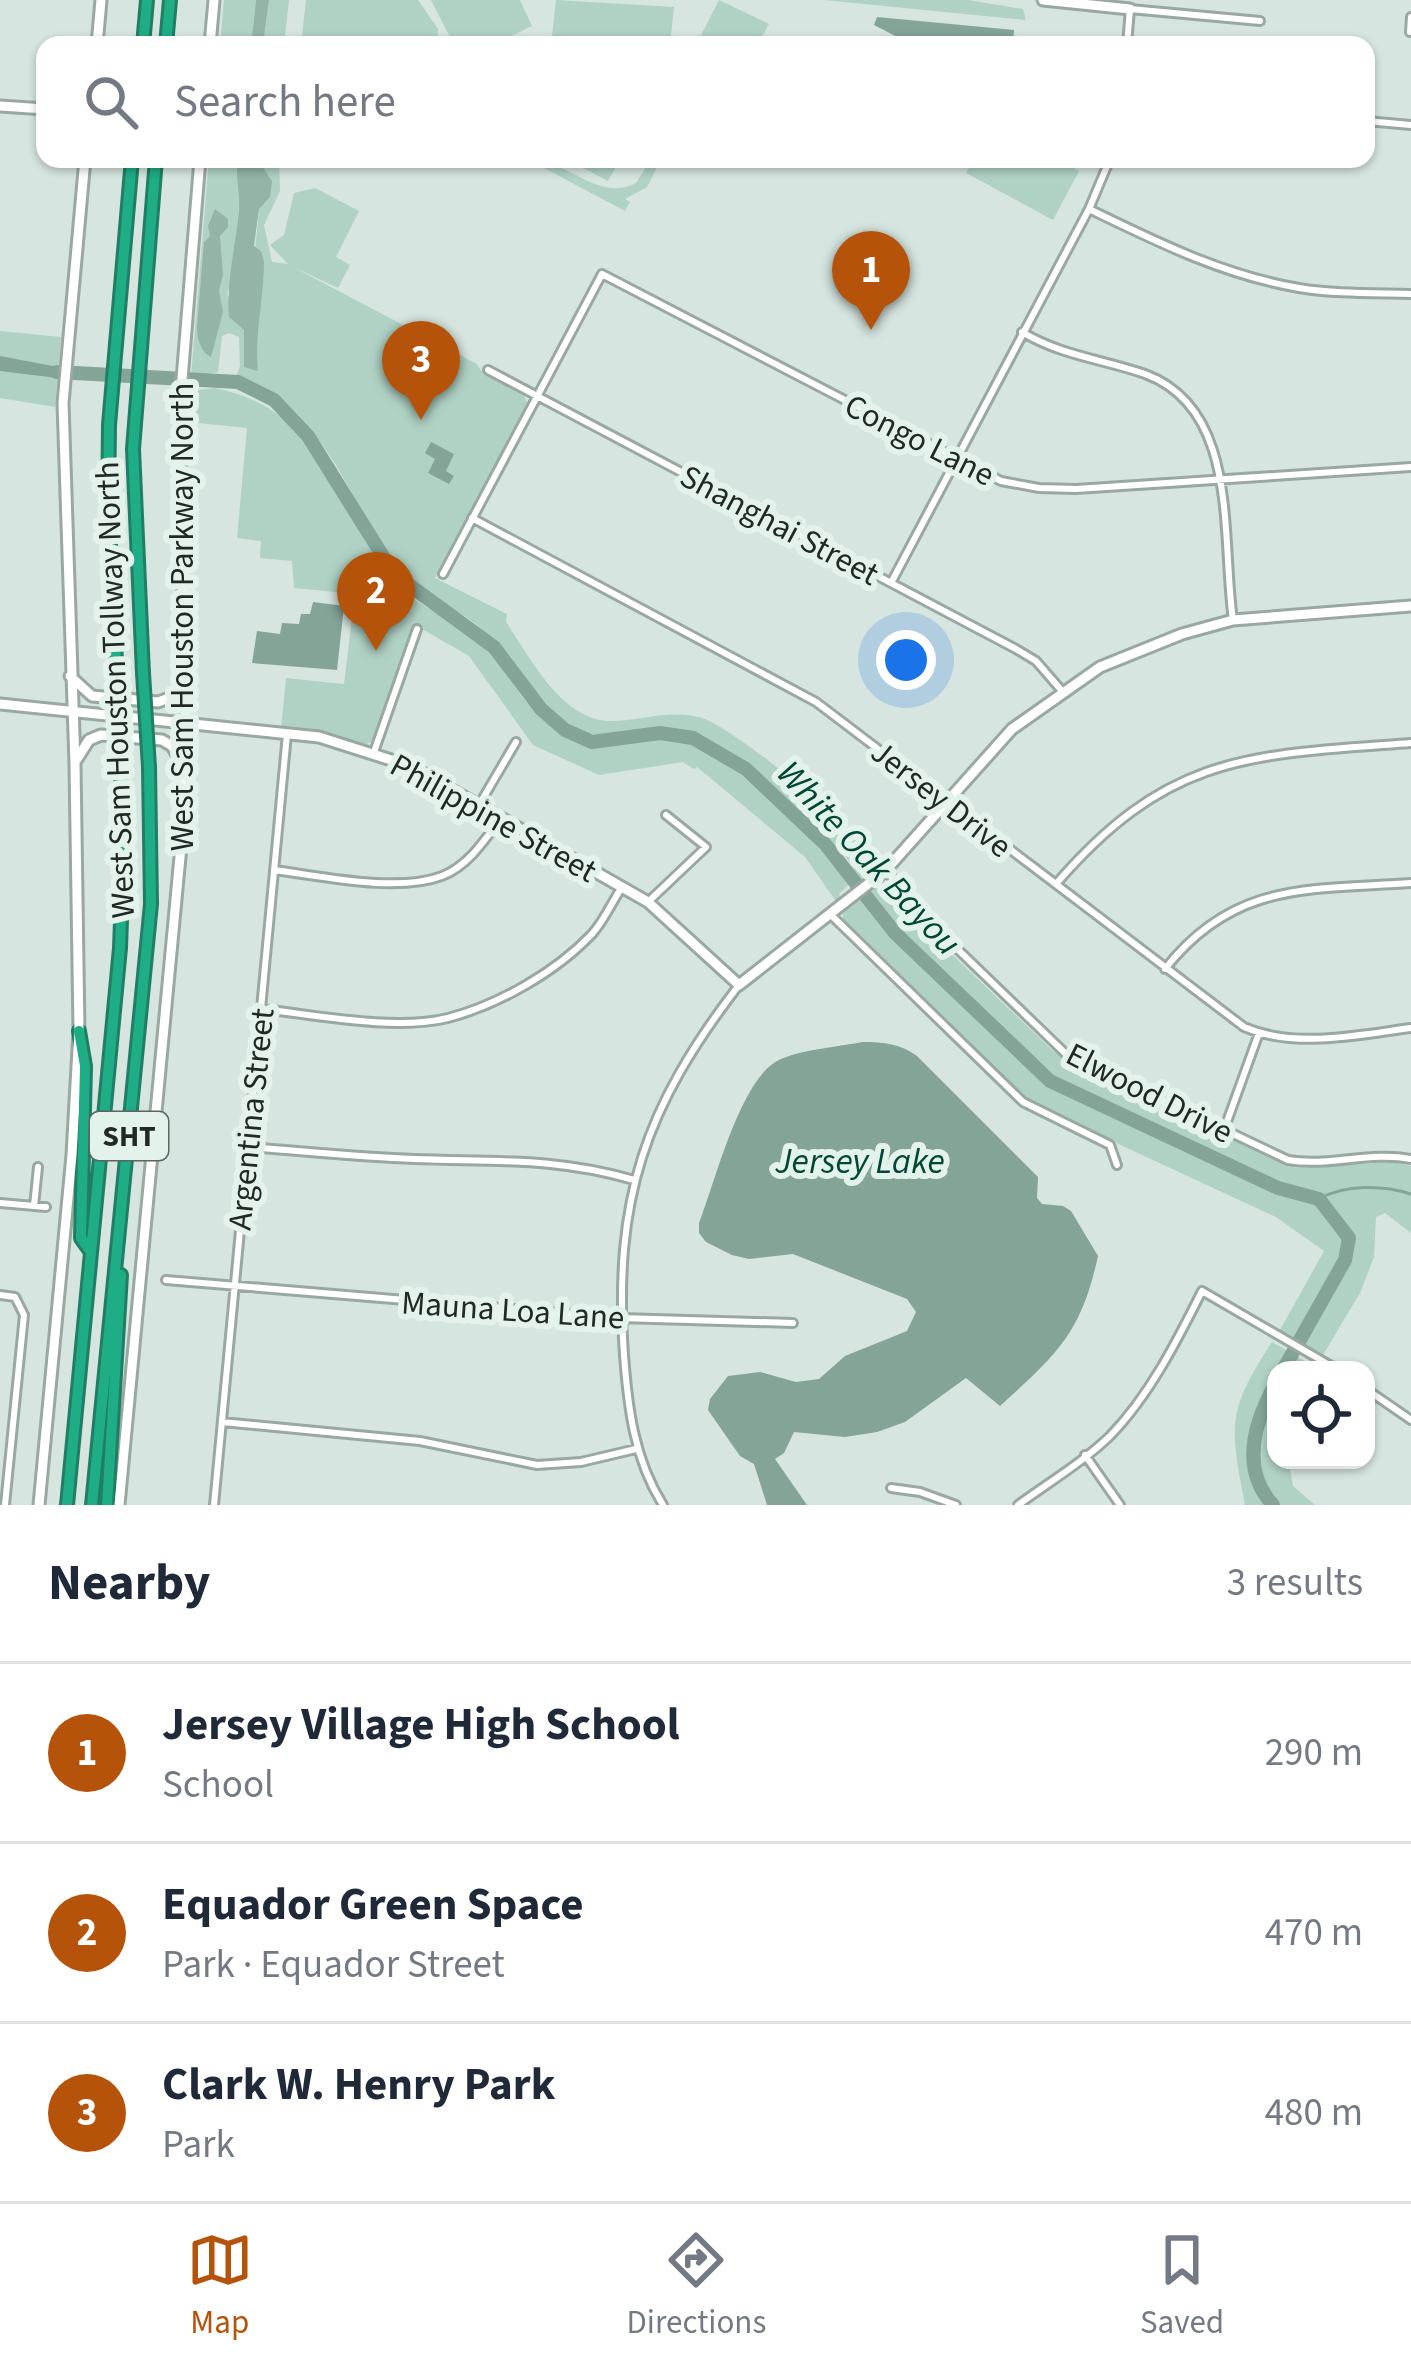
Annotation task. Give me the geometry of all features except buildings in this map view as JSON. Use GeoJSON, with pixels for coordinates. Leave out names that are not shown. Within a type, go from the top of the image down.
{"type":"FeatureCollection","features":[{"type":"Feature","properties":{"kind":"highway"},"geometry":{"type":"LineString","coordinates":[[144,36],[147,0]]}},
{"type":"Feature","properties":{"kind":"highway"},"geometry":{"type":"LineString","coordinates":[[167,36],[170,0]]}},
{"type":"Feature","properties":{"kind":"highway","name":"West Sam Houston Tollway North"},"geometry":{"type":"LineString","coordinates":[[68,1505],[122,920],[121,756],[108,508],[114,347],[131,168]]}},
{"type":"Feature","properties":{"kind":"highway","name":"West Sam Houston Tollway North"},"geometry":{"type":"LineString","coordinates":[[92,1505],[151,904],[136,585],[135,419],[155,168]]}},
{"type":"Feature","properties":{"kind":"highway"},"geometry":{"type":"LineString","coordinates":[[79,1031],[86,1066],[81,1238],[91,1253]]}},
{"type":"Feature","properties":{"kind":"highway"},"geometry":{"type":"LineString","coordinates":[[107,1505],[121,1302],[121,1215]]}},
{"type":"Feature","properties":{"kind":"main road"},"geometry":{"type":"LineString","coordinates":[[98,36],[101,0]]}},
{"type":"Feature","properties":{"kind":"main road"},"geometry":{"type":"LineString","coordinates":[[211,36],[214,0]]}},
{"type":"Feature","properties":{"kind":"main road"},"geometry":{"type":"LineString","coordinates":[[1043,0],[1130,10]]}},
{"type":"Feature","properties":{"kind":"main road"},"geometry":{"type":"LineString","coordinates":[[0,106],[36,108]]}},
{"type":"Feature","properties":{"kind":"main road"},"geometry":{"type":"LineString","coordinates":[[39,1505],[79,1031],[63,403],[84,168]]}},
{"type":"Feature","properties":{"kind":"main road","name":"West Sam Houston Parkway North"},"geometry":{"type":"LineString","coordinates":[[119,1505],[182,834],[186,723],[179,416],[199,168]]}},
{"type":"Feature","properties":{"kind":"main road"},"geometry":{"type":"LineString","coordinates":[[739,985],[886,870],[1012,729],[1062,691],[1132,651],[1233,620],[1411,606]]}},
{"type":"Feature","properties":{"kind":"main road"},"geometry":{"type":"LineString","coordinates":[[70,676],[92,696],[158,703],[172,698],[184,680]]}},
{"type":"Feature","properties":{"kind":"main road","name":"Philippine Street"},"geometry":{"type":"LineString","coordinates":[[0,704],[287,734],[374,752],[410,766],[648,902],[739,985]]}},
{"type":"Feature","properties":{"kind":"main road"},"geometry":{"type":"LineString","coordinates":[[75,764],[89,740],[101,735],[162,740],[172,746],[184,767]]}},
{"type":"Feature","properties":{"kind":"street"},"geometry":{"type":"LineString","coordinates":[[1128,36],[1130,10],[1259,21]]}},
{"type":"Feature","properties":{"kind":"street"},"geometry":{"type":"LineString","coordinates":[[1410,32],[1411,17]]}},
{"type":"Feature","properties":{"kind":"street"},"geometry":{"type":"LineString","coordinates":[[1375,122],[1411,125]]}},
{"type":"Feature","properties":{"kind":"street"},"geometry":{"type":"LineString","coordinates":[[891,583],[1106,168]]}},
{"type":"Feature","properties":{"kind":"street"},"geometry":{"type":"LineString","coordinates":[[1089,209],[1192,258],[1265,281],[1335,292],[1411,294]]}},
{"type":"Feature","properties":{"kind":"street","name":"Congo Lane"},"geometry":{"type":"LineString","coordinates":[[537,396],[602,274],[1001,481],[1040,488],[1411,467]]}},
{"type":"Feature","properties":{"kind":"street"},"geometry":{"type":"LineString","coordinates":[[1022,332],[1060,352],[1144,374],[1175,391],[1204,423],[1216,458],[1233,620]]}},
{"type":"Feature","properties":{"kind":"street","name":"Shanghai Street"},"geometry":{"type":"LineString","coordinates":[[488,370],[1036,661],[1062,691]]}},
{"type":"Feature","properties":{"kind":"street"},"geometry":{"type":"LineString","coordinates":[[442,574],[537,396]]}},
{"type":"Feature","properties":{"kind":"street","name":"Jersey Drive"},"geometry":{"type":"LineString","coordinates":[[472,518],[816,702],[1230,1018],[1259,1034],[1308,1039],[1411,1028]]}},
{"type":"Feature","properties":{"kind":"street"},"geometry":{"type":"LineString","coordinates":[[374,752],[417,629]]}},
{"type":"Feature","properties":{"kind":"street","name":"Argentina Street"},"geometry":{"type":"LineString","coordinates":[[214,1505],[287,734]]}},
{"type":"Feature","properties":{"kind":"street"},"geometry":{"type":"LineString","coordinates":[[479,805],[517,742]]}},
{"type":"Feature","properties":{"kind":"street"},"geometry":{"type":"LineString","coordinates":[[1056,885],[1106,832],[1143,802],[1185,779],[1276,753],[1411,742]]}},
{"type":"Feature","properties":{"kind":"street"},"geometry":{"type":"LineString","coordinates":[[648,902],[706,847],[666,815]]}},
{"type":"Feature","properties":{"kind":"street"},"geometry":{"type":"LineString","coordinates":[[274,870],[356,880],[430,879],[463,863],[501,818]]}},
{"type":"Feature","properties":{"kind":"street","name":"Elwood Drive"},"geometry":{"type":"LineString","coordinates":[[886,870],[917,910],[1067,1055],[1288,1160],[1411,1159]]}},
{"type":"Feature","properties":{"kind":"street"},"geometry":{"type":"LineString","coordinates":[[1166,969],[1195,935],[1253,900],[1294,890],[1411,883]]}},
{"type":"Feature","properties":{"kind":"street"},"geometry":{"type":"LineString","coordinates":[[261,1009],[371,1022],[446,1018],[508,994],[551,968],[594,933],[622,887]]}},
{"type":"Feature","properties":{"kind":"street"},"geometry":{"type":"LineString","coordinates":[[831,915],[1023,1102],[1110,1145],[1118,1165]]}},
{"type":"Feature","properties":{"kind":"street"},"geometry":{"type":"LineString","coordinates":[[663,1505],[636,1449],[620,1318],[621,1263],[634,1180],[651,1126],[678,1070],[739,985]]}},
{"type":"Feature","properties":{"kind":"street"},"geometry":{"type":"LineString","coordinates":[[1224,1130],[1259,1034]]}},
{"type":"Feature","properties":{"kind":"street"},"geometry":{"type":"LineString","coordinates":[[247,1147],[415,1160],[520,1159],[593,1168],[634,1180]]}},
{"type":"Feature","properties":{"kind":"street"},"geometry":{"type":"LineString","coordinates":[[34,1206],[38,1167]]}},
{"type":"Feature","properties":{"kind":"street"},"geometry":{"type":"LineString","coordinates":[[0,1202],[46,1207]]}},
{"type":"Feature","properties":{"kind":"street","name":"Mauna Loa Lane"},"geometry":{"type":"LineString","coordinates":[[166,1280],[620,1318],[793,1322]]}},
{"type":"Feature","properties":{"kind":"street"},"geometry":{"type":"LineString","coordinates":[[1018,1505],[1105,1440],[1142,1396],[1202,1291],[1323,1361]]}},
{"type":"Feature","properties":{"kind":"street"},"geometry":{"type":"LineString","coordinates":[[0,1294],[20,1302],[23,1315],[5,1505]]}},
{"type":"Feature","properties":{"kind":"street"},"geometry":{"type":"LineString","coordinates":[[1375,1395],[1411,1420]]}},
{"type":"Feature","properties":{"kind":"street"},"geometry":{"type":"LineString","coordinates":[[222,1422],[420,1442],[537,1465],[581,1462],[636,1449]]}},
{"type":"Feature","properties":{"kind":"street"},"geometry":{"type":"LineString","coordinates":[[1085,1456],[1120,1505]]}},
{"type":"Feature","properties":{"kind":"street"},"geometry":{"type":"LineString","coordinates":[[891,1488],[956,1505]]}},
{"type":"Feature","properties":{"kind":"shaded area"},"geometry":{"type":"Polygon","coordinates":[[[224,0],[256,0],[252,36],[221,36],[224,0]]]}},
{"type":"Feature","properties":{"kind":"shaded area"},"geometry":{"type":"Polygon","coordinates":[[[256,0],[269,0],[264,36],[252,36],[256,0]]]}},
{"type":"Feature","properties":{"kind":"shaded area"},"geometry":{"type":"Polygon","coordinates":[[[269,0],[289,0],[285,36],[264,36],[269,0]]]}},
{"type":"Feature","properties":{"kind":"shaded area"},"geometry":{"type":"Polygon","coordinates":[[[306,0],[418,0],[438,29],[438,36],[302,36],[306,0]]]}},
{"type":"Feature","properties":{"kind":"shaded area"},"geometry":{"type":"Polygon","coordinates":[[[431,0],[520,0],[532,26],[511,36],[449,36],[431,0]]]}},
{"type":"Feature","properties":{"kind":"shaded area"},"geometry":{"type":"Polygon","coordinates":[[[556,0],[674,7],[671,36],[552,36],[556,0]]]}},
{"type":"Feature","properties":{"kind":"shaded area"},"geometry":{"type":"Polygon","coordinates":[[[719,0],[769,24],[763,36],[701,36],[719,0]]]}},
{"type":"Feature","properties":{"kind":"shaded area"},"geometry":{"type":"Polygon","coordinates":[[[824,0],[968,0],[1023,9],[1026,20],[824,0]]]}},
{"type":"Feature","properties":{"kind":"shaded area"},"geometry":{"type":"Polygon","coordinates":[[[208,168],[238,168],[234,271],[227,294],[244,330],[244,366],[259,209],[268,179],[262,168],[279,168],[280,191],[264,225],[272,262],[288,264],[270,245],[284,235],[294,193],[315,188],[359,211],[336,257],[350,265],[338,288],[293,267],[477,364],[483,374],[524,395],[527,403],[435,578],[507,614],[506,622],[538,671],[580,712],[616,721],[689,715],[733,735],[839,821],[879,870],[862,881],[846,857],[757,772],[712,742],[664,729],[597,735],[561,720],[487,634],[397,570],[332,460],[295,415],[235,380],[240,366],[239,337],[222,336],[218,372],[191,377],[208,168]]]}},
{"type":"Feature","properties":{"kind":"shaded area"},"geometry":{"type":"Polygon","coordinates":[[[237,168],[263,168],[272,181],[270,197],[259,209],[254,246],[264,262],[258,371],[244,367],[244,330],[229,317],[239,209],[237,168]]]}},
{"type":"Feature","properties":{"kind":"shaded area"},"geometry":{"type":"Polygon","coordinates":[[[544,168],[560,168],[595,184],[622,188],[636,183],[645,168],[656,168],[647,187],[625,199],[630,202],[625,211],[544,168]]]}},
{"type":"Feature","properties":{"kind":"shaded area"},"geometry":{"type":"Polygon","coordinates":[[[583,168],[615,168],[608,181],[583,168]]]}},
{"type":"Feature","properties":{"kind":"shaded area"},"geometry":{"type":"Polygon","coordinates":[[[969,168],[1079,171],[1053,220],[966,173],[969,168]]]}},
{"type":"Feature","properties":{"kind":"shaded area"},"geometry":{"type":"Polygon","coordinates":[[[215,209],[228,219],[228,227],[220,236],[223,312],[211,357],[200,345],[197,327],[204,242],[210,236],[208,226],[215,209]]]}},
{"type":"Feature","properties":{"kind":"shaded area"},"geometry":{"type":"Polygon","coordinates":[[[0,331],[61,337],[55,407],[0,398],[0,331]]]}},
{"type":"Feature","properties":{"kind":"shaded area"},"geometry":{"type":"Polygon","coordinates":[[[215,388],[253,400],[282,418],[304,440],[394,581],[476,638],[548,722],[596,745],[666,740],[706,750],[751,782],[818,847],[849,884],[839,894],[842,901],[838,904],[805,857],[697,767],[683,762],[599,775],[533,745],[469,656],[415,625],[373,741],[366,744],[281,729],[286,678],[344,684],[355,594],[294,588],[292,561],[260,558],[261,541],[237,538],[247,428],[188,422],[190,391],[215,388]]]}},
{"type":"Feature","properties":{"kind":"shaded area"},"geometry":{"type":"Polygon","coordinates":[[[884,881],[913,917],[1051,1049],[1076,1066],[1296,1168],[1393,1162],[1411,1166],[1411,1233],[1385,1213],[1376,1217],[1374,1257],[1360,1293],[1323,1355],[1280,1330],[1324,1251],[1276,1217],[1032,1104],[843,922],[843,913],[884,881]]]}},
{"type":"Feature","properties":{"kind":"shaded area"},"geometry":{"type":"Polygon","coordinates":[[[1272,1342],[1305,1361],[1267,1361],[1267,1469],[1290,1469],[1293,1486],[1315,1505],[1245,1505],[1235,1437],[1246,1386],[1272,1342]]]}},
{"type":"Feature","properties":{"kind":"water"},"geometry":{"type":"Polygon","coordinates":[[[877,17],[1014,30],[1014,36],[895,36],[874,25],[877,17]]]}},
{"type":"Feature","properties":{"kind":"water"},"geometry":{"type":"Polygon","coordinates":[[[0,356],[58,367],[57,378],[0,371],[0,356]]]}},
{"type":"Feature","properties":{"kind":"water"},"geometry":{"type":"Polygon","coordinates":[[[431,442],[454,454],[446,471],[454,476],[449,484],[428,473],[435,459],[425,453],[431,442]]]}},
{"type":"Feature","properties":{"kind":"water"},"geometry":{"type":"Polygon","coordinates":[[[313,602],[344,606],[337,670],[252,663],[257,631],[280,634],[282,623],[299,624],[301,614],[310,614],[313,602]]]}},
{"type":"Feature","properties":{"kind":"water","name":"Jersey Lake"},"geometry":{"type":"Polygon","coordinates":[[[863,1042],[892,1044],[917,1056],[1038,1177],[1037,1198],[1042,1204],[1071,1211],[1098,1256],[1084,1305],[1064,1341],[1000,1406],[966,1378],[905,1422],[877,1432],[845,1437],[794,1432],[784,1453],[775,1459],[807,1505],[767,1505],[754,1464],[740,1456],[708,1410],[710,1399],[728,1376],[760,1372],[796,1382],[819,1379],[845,1356],[907,1331],[916,1312],[907,1299],[793,1254],[749,1259],[732,1255],[706,1242],[699,1223],[742,1107],[767,1069],[790,1056],[863,1042]]]}},
{"type":"Feature","properties":{"kind":"waterway","name":"White Oak Bayou"},"geometry":{"type":"LineString","coordinates":[[57,372],[238,382],[274,400],[308,436],[394,574],[494,647],[541,709],[565,730],[592,742],[660,733],[693,738],[746,769],[825,844],[895,933],[1050,1081],[1278,1188],[1319,1199],[1349,1238],[1345,1260],[1288,1361]]}},
{"type":"Feature","properties":{"kind":"waterway"},"geometry":{"type":"LineString","coordinates":[[1319,1199],[1364,1188],[1411,1194]]}},
{"type":"Feature","properties":{"kind":"waterway","name":"White Oak Bayou"},"geometry":{"type":"LineString","coordinates":[[1267,1402],[1257,1429],[1254,1461],[1256,1476],[1273,1505]]}},
{"type":"Feature","properties":{"kind":"place","name":"Jersey Village High School"},"geometry":{"type":"Point","coordinates":[871,330]}},
{"type":"Feature","properties":{"kind":"place","name":"Clark W. Henry Park"},"geometry":{"type":"Point","coordinates":[421,420]}},
{"type":"Feature","properties":{"kind":"place","name":"Equador Green Space"},"geometry":{"type":"Point","coordinates":[376,651]}}]}
